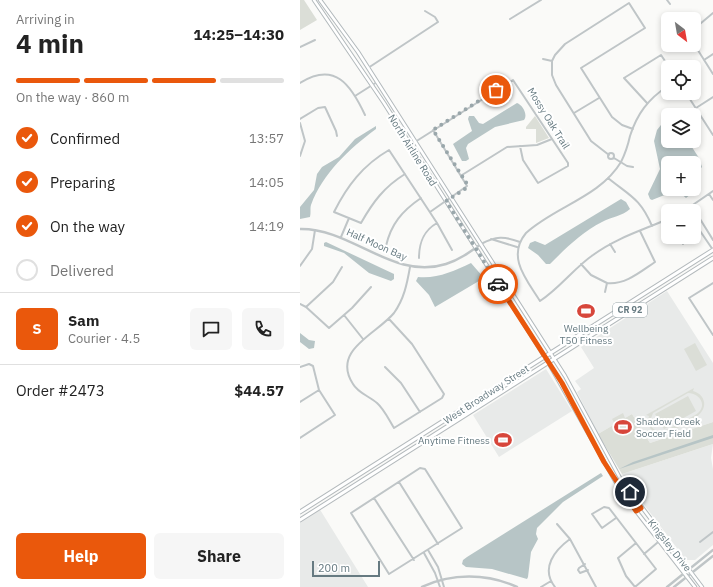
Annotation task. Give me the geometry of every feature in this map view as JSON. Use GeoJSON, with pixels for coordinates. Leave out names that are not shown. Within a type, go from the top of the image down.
{"type":"FeatureCollection","features":[{"type":"Feature","properties":{"kind":"main road","name":"North Airline Road"},"geometry":{"type":"LineString","coordinates":[[314,0],[372,85],[548,362]]}},
{"type":"Feature","properties":{"kind":"main road","name":"North Airline Road"},"geometry":{"type":"LineString","coordinates":[[320,0],[368,68],[553,359]]}},
{"type":"Feature","properties":{"kind":"main road"},"geometry":{"type":"LineString","coordinates":[[334,29],[339,25]]}},
{"type":"Feature","properties":{"kind":"main road","name":"West Broadway Street"},"geometry":{"type":"LineString","coordinates":[[300,512],[713,250]]}},
{"type":"Feature","properties":{"kind":"main road","name":"West Broadway Street"},"geometry":{"type":"LineString","coordinates":[[300,520],[713,258]]}},
{"type":"Feature","properties":{"kind":"main road"},"geometry":{"type":"LineString","coordinates":[[504,292],[509,289]]}},
{"type":"Feature","properties":{"kind":"main road"},"geometry":{"type":"LineString","coordinates":[[574,346],[586,335],[586,331]]}},
{"type":"Feature","properties":{"kind":"main road","name":"Kingsley Drive"},"geometry":{"type":"LineString","coordinates":[[553,359],[578,398],[593,432],[620,478],[641,508],[702,587]]}},
{"type":"Feature","properties":{"kind":"main road","name":"Kingsley Drive"},"geometry":{"type":"LineString","coordinates":[[548,362],[569,395],[615,481],[636,511],[688,576],[695,587]]}},
{"type":"Feature","properties":{"kind":"main road"},"geometry":{"type":"LineString","coordinates":[[589,434],[593,432]]}},
{"type":"Feature","properties":{"kind":"main road"},"geometry":{"type":"LineString","coordinates":[[615,481],[620,478]]}},
{"type":"Feature","properties":{"kind":"main road"},"geometry":{"type":"LineString","coordinates":[[636,511],[641,508]]}},
{"type":"Feature","properties":{"kind":"street"},"geometry":{"type":"LineString","coordinates":[[510,19],[541,0]]}},
{"type":"Feature","properties":{"kind":"street"},"geometry":{"type":"LineString","coordinates":[[667,0],[670,4]]}},
{"type":"Feature","properties":{"kind":"street"},"geometry":{"type":"LineString","coordinates":[[633,129],[617,122],[599,98],[582,68],[645,28],[629,3],[565,44],[555,55],[552,61],[552,75],[556,85],[592,141],[608,155],[610,159],[614,158],[633,167]]}},
{"type":"Feature","properties":{"kind":"street"},"geometry":{"type":"LineString","coordinates":[[368,68],[438,22],[435,16],[425,11]]}},
{"type":"Feature","properties":{"kind":"street"},"geometry":{"type":"LineString","coordinates":[[701,23],[713,13]]}},
{"type":"Feature","properties":{"kind":"street"},"geometry":{"type":"LineString","coordinates":[[300,47],[316,40]]}},
{"type":"Feature","properties":{"kind":"street"},"geometry":{"type":"LineString","coordinates":[[699,52],[713,74]]}},
{"type":"Feature","properties":{"kind":"street"},"geometry":{"type":"LineString","coordinates":[[704,60],[713,54]]}},
{"type":"Feature","properties":{"kind":"street"},"geometry":{"type":"LineString","coordinates":[[646,103],[624,78],[661,55],[664,60]]}},
{"type":"Feature","properties":{"kind":"street"},"geometry":{"type":"LineString","coordinates":[[543,59],[552,61]]}},
{"type":"Feature","properties":{"kind":"street"},"geometry":{"type":"LineString","coordinates":[[300,83],[316,74],[330,75],[345,82],[355,96],[365,115]]}},
{"type":"Feature","properties":{"kind":"street","name":"Mossy Oak Trail"},"geometry":{"type":"LineString","coordinates":[[433,130],[513,80],[568,163],[568,166],[538,183],[523,160],[520,146]]}},
{"type":"Feature","properties":{"kind":"street"},"geometry":{"type":"LineString","coordinates":[[355,96],[377,82]]}},
{"type":"Feature","properties":{"kind":"street"},"geometry":{"type":"LineString","coordinates":[[661,91],[646,103],[633,129],[621,162],[608,178],[530,229],[518,247],[518,263],[540,301],[553,293],[581,264],[610,244],[661,222]]}},
{"type":"Feature","properties":{"kind":"street"},"geometry":{"type":"LineString","coordinates":[[691,100],[696,108],[713,97]]}},
{"type":"Feature","properties":{"kind":"street"},"geometry":{"type":"LineString","coordinates":[[574,113],[599,98]]}},
{"type":"Feature","properties":{"kind":"street"},"geometry":{"type":"LineString","coordinates":[[300,119],[323,106],[328,112],[337,136]]}},
{"type":"Feature","properties":{"kind":"street"},"geometry":{"type":"LineString","coordinates":[[701,116],[713,135]]}},
{"type":"Feature","properties":{"kind":"street"},"geometry":{"type":"LineString","coordinates":[[300,123],[305,141],[300,156]]}},
{"type":"Feature","properties":{"kind":"street"},"geometry":{"type":"LineString","coordinates":[[415,142],[433,130],[462,175],[467,186],[430,212]]}},
{"type":"Feature","properties":{"kind":"street"},"geometry":{"type":"LineString","coordinates":[[462,175],[507,147],[537,145],[552,138]]}},
{"type":"Feature","properties":{"kind":"street"},"geometry":{"type":"LineString","coordinates":[[405,174],[388,185],[379,194],[362,223],[334,212],[355,178],[373,160],[389,150],[405,174],[421,198],[437,223],[452,250]]}},
{"type":"Feature","properties":{"kind":"street"},"geometry":{"type":"LineString","coordinates":[[608,155],[612,153],[614,158]]}},
{"type":"Feature","properties":{"kind":"street"},"geometry":{"type":"LineString","coordinates":[[608,178],[638,200],[652,226]]}},
{"type":"Feature","properties":{"kind":"street"},"geometry":{"type":"LineString","coordinates":[[695,204],[713,191]]}},
{"type":"Feature","properties":{"kind":"street"},"geometry":{"type":"LineString","coordinates":[[709,194],[713,200]]}},
{"type":"Feature","properties":{"kind":"street"},"geometry":{"type":"LineString","coordinates":[[386,246],[396,220],[405,209],[421,198]]}},
{"type":"Feature","properties":{"kind":"street"},"geometry":{"type":"LineString","coordinates":[[341,237],[350,218]]}},
{"type":"Feature","properties":{"kind":"street"},"geometry":{"type":"LineString","coordinates":[[701,221],[713,240]]}},
{"type":"Feature","properties":{"kind":"street"},"geometry":{"type":"LineString","coordinates":[[419,258],[420,245],[423,236],[437,223]]}},
{"type":"Feature","properties":{"kind":"street","name":"Half Moon Bay"},"geometry":{"type":"LineString","coordinates":[[300,229],[315,230],[341,237],[395,262],[410,267],[429,268],[446,264],[490,239],[501,236],[520,242]]}},
{"type":"Feature","properties":{"kind":"street"},"geometry":{"type":"LineString","coordinates":[[300,266],[312,249],[315,230]]}},
{"type":"Feature","properties":{"kind":"street"},"geometry":{"type":"LineString","coordinates":[[581,264],[591,275],[607,284],[624,282],[655,262],[640,231]]}},
{"type":"Feature","properties":{"kind":"street"},"geometry":{"type":"LineString","coordinates":[[701,232],[713,250]]}},
{"type":"Feature","properties":{"kind":"street"},"geometry":{"type":"LineString","coordinates":[[490,239],[518,247]]}},
{"type":"Feature","properties":{"kind":"street"},"geometry":{"type":"LineString","coordinates":[[610,244],[614,252]]}},
{"type":"Feature","properties":{"kind":"street"},"geometry":{"type":"LineString","coordinates":[[306,307],[333,282],[342,267]]}},
{"type":"Feature","properties":{"kind":"street"},"geometry":{"type":"LineString","coordinates":[[389,319],[418,352],[444,392],[444,396],[394,428],[376,402],[353,386],[348,374],[348,361],[354,348],[389,319],[404,293],[410,267]]}},
{"type":"Feature","properties":{"kind":"street"},"geometry":{"type":"LineString","coordinates":[[713,283],[689,298],[713,335]]}},
{"type":"Feature","properties":{"kind":"street"},"geometry":{"type":"LineString","coordinates":[[605,292],[607,284]]}},
{"type":"Feature","properties":{"kind":"street"},"geometry":{"type":"LineString","coordinates":[[300,304],[306,307],[329,328],[371,287]]}},
{"type":"Feature","properties":{"kind":"street"},"geometry":{"type":"LineString","coordinates":[[344,315],[363,339]]}},
{"type":"Feature","properties":{"kind":"street"},"geometry":{"type":"LineString","coordinates":[[300,366],[311,365],[319,390],[334,415],[300,438]]}},
{"type":"Feature","properties":{"kind":"street"},"geometry":{"type":"LineString","coordinates":[[385,367],[401,383],[420,412]]}},
{"type":"Feature","properties":{"kind":"street"},"geometry":{"type":"LineString","coordinates":[[300,402],[319,390]]}},
{"type":"Feature","properties":{"kind":"street"},"geometry":{"type":"LineString","coordinates":[[425,468],[462,528],[414,560],[389,574],[351,513],[399,482],[425,468]]}},
{"type":"Feature","properties":{"kind":"street"},"geometry":{"type":"LineString","coordinates":[[399,482],[438,544]]}},
{"type":"Feature","properties":{"kind":"street"},"geometry":{"type":"LineString","coordinates":[[374,498],[414,560]]}},
{"type":"Feature","properties":{"kind":"street"},"geometry":{"type":"LineString","coordinates":[[616,518],[602,528],[592,514],[606,506],[616,518],[636,543],[656,569],[635,587],[626,576],[618,558],[636,543]]}},
{"type":"Feature","properties":{"kind":"street"},"geometry":{"type":"LineString","coordinates":[[557,524],[570,539],[585,564],[596,587]]}},
{"type":"Feature","properties":{"kind":"street"},"geometry":{"type":"LineString","coordinates":[[700,542],[713,532]]}},
{"type":"Feature","properties":{"kind":"street"},"geometry":{"type":"LineString","coordinates":[[644,554],[664,537]]}},
{"type":"Feature","properties":{"kind":"street"},"geometry":{"type":"LineString","coordinates":[[553,586],[549,571],[552,556],[560,546],[570,539]]}},
{"type":"Feature","properties":{"kind":"street"},"geometry":{"type":"LineString","coordinates":[[428,550],[438,567],[444,587]]}},
{"type":"Feature","properties":{"kind":"street"},"geometry":{"type":"LineString","coordinates":[[667,587],[713,550]]}},
{"type":"Feature","properties":{"kind":"street"},"geometry":{"type":"LineString","coordinates":[[424,553],[440,587]]}},
{"type":"Feature","properties":{"kind":"street"},"geometry":{"type":"LineString","coordinates":[[674,587],[713,556]]}},
{"type":"Feature","properties":{"kind":"street"},"geometry":{"type":"LineString","coordinates":[[585,564],[578,570],[580,573],[588,570]]}},
{"type":"Feature","properties":{"kind":"street"},"geometry":{"type":"LineString","coordinates":[[422,587],[442,580],[462,577],[483,577],[495,579],[517,587]]}},
{"type":"Feature","properties":{"kind":"street"},"geometry":{"type":"LineString","coordinates":[[541,587],[551,582]]}},
{"type":"Feature","properties":{"kind":"shaded area"},"geometry":{"type":"Polygon","coordinates":[[[300,0],[304,0],[317,20],[300,30],[300,0]]]}},
{"type":"Feature","properties":{"kind":"shaded area"},"geometry":{"type":"Polygon","coordinates":[[[517,103],[524,110],[524,120],[495,127],[468,144],[466,148],[469,159],[462,161],[453,144],[472,131],[468,119],[469,116],[474,116],[479,123],[483,124],[517,103]]]}},
{"type":"Feature","properties":{"kind":"shaded area"},"geometry":{"type":"Polygon","coordinates":[[[535,116],[549,138],[536,143],[536,129],[526,129],[535,116]]]}},
{"type":"Feature","properties":{"kind":"shaded area"},"geometry":{"type":"Polygon","coordinates":[[[661,125],[661,148],[693,148],[698,156],[661,156],[662,196],[652,200],[648,194],[660,169],[654,141],[657,130],[661,125]]]}},
{"type":"Feature","properties":{"kind":"shaded area"},"geometry":{"type":"Polygon","coordinates":[[[376,126],[376,129],[338,162],[322,182],[316,193],[311,205],[310,217],[300,219],[300,207],[314,190],[317,174],[322,167],[339,157],[355,139],[376,126]]]}},
{"type":"Feature","properties":{"kind":"shaded area"},"geometry":{"type":"Polygon","coordinates":[[[621,199],[626,202],[630,209],[602,222],[581,235],[550,264],[546,264],[538,255],[528,248],[530,243],[535,241],[545,245],[621,199]]]}},
{"type":"Feature","properties":{"kind":"shaded area"},"geometry":{"type":"Polygon","coordinates":[[[326,242],[394,274],[394,279],[391,281],[369,273],[344,253],[324,246],[324,243],[326,242]]]}},
{"type":"Feature","properties":{"kind":"shaded area"},"geometry":{"type":"Polygon","coordinates":[[[471,263],[484,278],[435,307],[429,295],[416,281],[418,277],[439,276],[471,263]]]}},
{"type":"Feature","properties":{"kind":"shaded area"},"geometry":{"type":"Polygon","coordinates":[[[667,291],[713,363],[713,422],[650,443],[632,414],[598,434],[577,392],[581,389],[575,381],[594,368],[581,347],[667,291]]]}},
{"type":"Feature","properties":{"kind":"shaded area"},"geometry":{"type":"Polygon","coordinates":[[[300,333],[309,340],[315,341],[314,348],[309,349],[300,342],[300,333]]]}},
{"type":"Feature","properties":{"kind":"shaded area"},"geometry":{"type":"Polygon","coordinates":[[[695,343],[707,365],[696,371],[684,349],[695,343]]]}},
{"type":"Feature","properties":{"kind":"shaded area"},"geometry":{"type":"Polygon","coordinates":[[[546,369],[572,411],[499,457],[473,415],[546,369]]]}},
{"type":"Feature","properties":{"kind":"shaded area"},"geometry":{"type":"Polygon","coordinates":[[[694,388],[693,391],[703,398],[704,407],[697,417],[667,433],[663,434],[652,430],[648,424],[649,416],[646,415],[694,388]],[[688,393],[653,413],[650,421],[652,427],[659,431],[669,429],[699,412],[702,402],[692,393],[688,393]]]}},
{"type":"Feature","properties":{"kind":"shaded area"},"geometry":{"type":"Polygon","coordinates":[[[688,396],[696,411],[664,429],[655,414],[688,396]]]}},
{"type":"Feature","properties":{"kind":"shaded area"},"geometry":{"type":"Polygon","coordinates":[[[623,413],[625,418],[632,414],[650,443],[713,422],[713,444],[622,474],[598,434],[615,424],[612,419],[623,413]]]}},
{"type":"Feature","properties":{"kind":"shaded area"},"geometry":{"type":"Polygon","coordinates":[[[713,435],[713,438],[619,469],[633,462],[713,435]]]}},
{"type":"Feature","properties":{"kind":"shaded area"},"geometry":{"type":"Polygon","coordinates":[[[713,444],[711,458],[713,469],[713,545],[695,560],[686,560],[622,474],[713,444]]]}},
{"type":"Feature","properties":{"kind":"shaded area"},"geometry":{"type":"Polygon","coordinates":[[[601,473],[603,476],[563,502],[537,528],[536,534],[538,539],[531,552],[527,579],[492,569],[466,567],[462,564],[463,560],[467,557],[601,473]]]}},
{"type":"Feature","properties":{"kind":"shaded area"},"geometry":{"type":"Polygon","coordinates":[[[319,508],[368,587],[300,587],[300,521],[319,508]]]}},
{"type":"Feature","properties":{"kind":"way so far"},"geometry":{"type":"LineString","coordinates":[[496,90],[433,130],[467,184],[465,189],[446,201],[498,284]]}},
{"type":"Feature","properties":{"kind":"place","name":"Wellbeing T50 Fitness"},"geometry":{"type":"Point","coordinates":[586,311]}},
{"type":"Feature","properties":{"kind":"place","name":"Shadow Creek Soccer Field"},"geometry":{"type":"Point","coordinates":[623,427]}},
{"type":"Feature","properties":{"kind":"place","name":"Anytime Fitness"},"geometry":{"type":"Point","coordinates":[503,440]}},
{"type":"Feature","properties":{"kind":"route"},"geometry":{"type":"LineString","coordinates":[[498,284],[562,383],[604,462],[636,511],[641,508],[630,492]]}}]}
